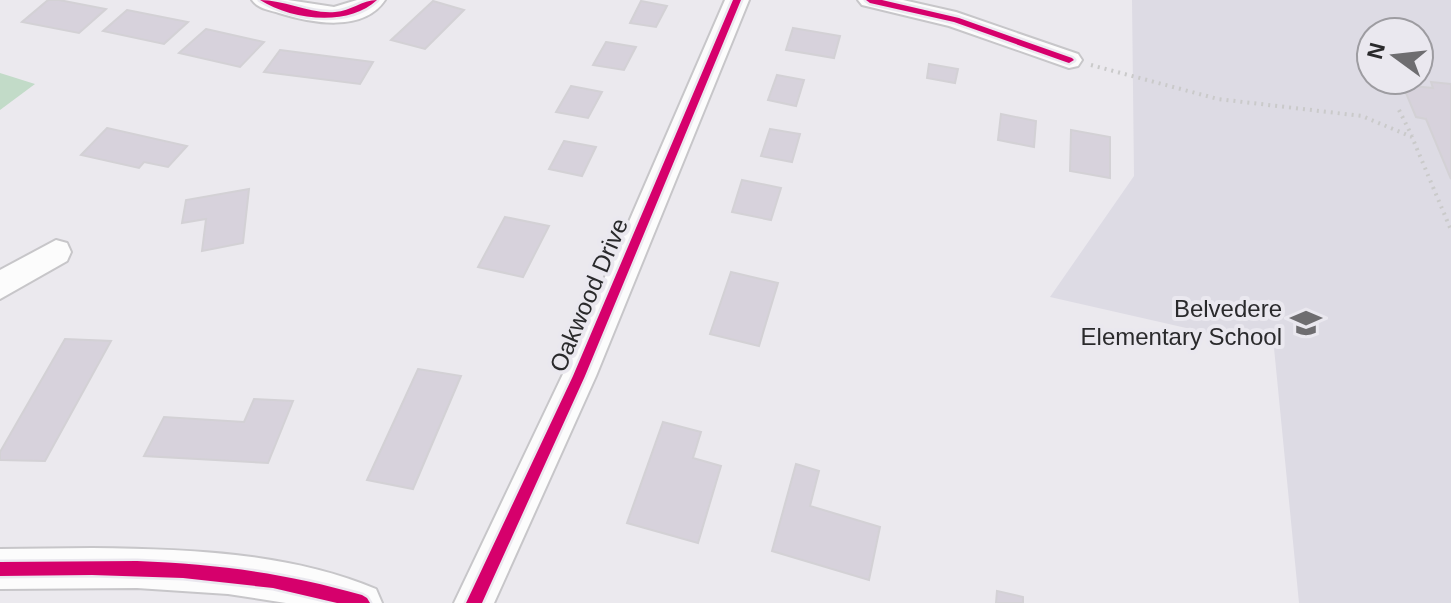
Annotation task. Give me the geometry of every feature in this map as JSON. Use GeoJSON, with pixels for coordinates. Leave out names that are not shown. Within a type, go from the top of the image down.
{"type":"FeatureCollection","features":[{"type":"Feature","properties":{"kind":"street"},"geometry":{"type":"LineString","coordinates":[[264,0],[330,16],[358,10],[373,0]]}},
{"type":"Feature","properties":{"kind":"street","name":"Oakwood Drive"},"geometry":{"type":"LineString","coordinates":[[474,603],[579,376],[737,0]]}},
{"type":"Feature","properties":{"kind":"street"},"geometry":{"type":"LineString","coordinates":[[870,0],[956,20],[1069,60]]}},
{"type":"Feature","properties":{"kind":"street"},"geometry":{"type":"LineString","coordinates":[[0,286],[56,252]]}},
{"type":"Feature","properties":{"kind":"street"},"geometry":{"type":"LineString","coordinates":[[0,569],[154,567],[238,574],[362,603]]}},
{"type":"Feature","properties":{"kind":"path"},"geometry":{"type":"LineString","coordinates":[[1117,71],[1218,99],[1362,116],[1412,137]]}},
{"type":"Feature","properties":{"kind":"path"},"geometry":{"type":"LineString","coordinates":[[1399,110],[1451,230]]}},
{"type":"Feature","properties":{"kind":"shaded area","name":"Belvedere Elementary School"},"geometry":{"type":"Polygon","coordinates":[[[1132,0],[1451,0],[1451,603],[1299,603],[1274,348],[1050,297],[1134,176],[1132,0]]]}},
{"type":"Feature","properties":{"kind":"green space"},"geometry":{"type":"Polygon","coordinates":[[[0,73],[35,84],[0,110],[0,73]]]}},
{"type":"Feature","properties":{"kind":"building"},"geometry":{"type":"Polygon","coordinates":[[[48,0],[106,9],[79,33],[22,22],[48,0]]]}},
{"type":"Feature","properties":{"kind":"building"},"geometry":{"type":"Polygon","coordinates":[[[433,1],[464,10],[425,49],[391,40],[433,1]]]}},
{"type":"Feature","properties":{"kind":"building"},"geometry":{"type":"Polygon","coordinates":[[[641,1],[667,6],[656,27],[630,23],[641,1]]]}},
{"type":"Feature","properties":{"kind":"building"},"geometry":{"type":"Polygon","coordinates":[[[127,10],[188,22],[164,44],[103,31],[127,10]]]}},
{"type":"Feature","properties":{"kind":"building"},"geometry":{"type":"Polygon","coordinates":[[[793,28],[840,36],[834,58],[786,50],[793,28]]]}},
{"type":"Feature","properties":{"kind":"building"},"geometry":{"type":"Polygon","coordinates":[[[206,29],[264,42],[240,67],[179,53],[206,29]]]}},
{"type":"Feature","properties":{"kind":"building"},"geometry":{"type":"Polygon","coordinates":[[[606,42],[636,47],[624,70],[593,65],[606,42]]]}},
{"type":"Feature","properties":{"kind":"building"},"geometry":{"type":"Polygon","coordinates":[[[280,50],[373,62],[360,84],[264,72],[280,50]]]}},
{"type":"Feature","properties":{"kind":"building"},"geometry":{"type":"Polygon","coordinates":[[[929,64],[958,69],[955,83],[927,78],[929,64]]]}},
{"type":"Feature","properties":{"kind":"building"},"geometry":{"type":"Polygon","coordinates":[[[777,75],[804,80],[796,106],[768,100],[777,75]]]}},
{"type":"Feature","properties":{"kind":"building"},"geometry":{"type":"Polygon","coordinates":[[[1435,82],[1451,84],[1451,179],[1426,119],[1416,117],[1407,96],[1435,96],[1435,82]]]}},
{"type":"Feature","properties":{"kind":"building"},"geometry":{"type":"Polygon","coordinates":[[[571,86],[602,92],[588,118],[556,112],[571,86]]]}},
{"type":"Feature","properties":{"kind":"building"},"geometry":{"type":"Polygon","coordinates":[[[1001,114],[1036,121],[1034,147],[998,140],[1001,114]]]}},
{"type":"Feature","properties":{"kind":"building"},"geometry":{"type":"Polygon","coordinates":[[[107,128],[187,146],[168,167],[144,162],[139,168],[81,155],[107,128]]]}},
{"type":"Feature","properties":{"kind":"building"},"geometry":{"type":"Polygon","coordinates":[[[770,129],[800,134],[792,162],[761,156],[770,129]]]}},
{"type":"Feature","properties":{"kind":"building"},"geometry":{"type":"Polygon","coordinates":[[[1071,130],[1110,137],[1110,178],[1070,171],[1071,130]]]}},
{"type":"Feature","properties":{"kind":"building"},"geometry":{"type":"Polygon","coordinates":[[[564,141],[596,147],[582,176],[549,169],[564,141]]]}},
{"type":"Feature","properties":{"kind":"building"},"geometry":{"type":"Polygon","coordinates":[[[742,180],[781,188],[771,220],[732,212],[742,180]]]}},
{"type":"Feature","properties":{"kind":"building"},"geometry":{"type":"Polygon","coordinates":[[[249,189],[243,243],[202,251],[206,219],[182,223],[186,200],[249,189]]]}},
{"type":"Feature","properties":{"kind":"building"},"geometry":{"type":"Polygon","coordinates":[[[505,217],[549,226],[523,277],[478,267],[505,217]]]}},
{"type":"Feature","properties":{"kind":"building"},"geometry":{"type":"Polygon","coordinates":[[[731,272],[778,283],[759,346],[710,334],[731,272]]]}},
{"type":"Feature","properties":{"kind":"building"},"geometry":{"type":"Polygon","coordinates":[[[65,339],[111,341],[45,461],[0,460],[0,452],[65,339]]]}},
{"type":"Feature","properties":{"kind":"building"},"geometry":{"type":"Polygon","coordinates":[[[418,369],[461,376],[413,489],[367,480],[418,369]]]}},
{"type":"Feature","properties":{"kind":"building"},"geometry":{"type":"Polygon","coordinates":[[[254,399],[293,401],[268,463],[144,456],[164,417],[244,422],[254,399]]]}},
{"type":"Feature","properties":{"kind":"building"},"geometry":{"type":"Polygon","coordinates":[[[663,422],[701,432],[693,458],[721,466],[698,543],[627,523],[663,422]]]}},
{"type":"Feature","properties":{"kind":"building"},"geometry":{"type":"Polygon","coordinates":[[[796,464],[819,471],[810,506],[880,527],[869,580],[772,551],[796,464]]]}},
{"type":"Feature","properties":{"kind":"building"},"geometry":{"type":"Polygon","coordinates":[[[997,591],[1023,597],[1023,603],[996,603],[997,591]]]}},
{"type":"Feature","properties":{"kind":"cycle path"},"geometry":{"type":"LineString","coordinates":[[264,0],[320,15],[348,13],[373,0]]}},
{"type":"Feature","properties":{"kind":"cycle path"},"geometry":{"type":"LineString","coordinates":[[474,603],[579,376],[737,0]]}},
{"type":"Feature","properties":{"kind":"cycle path"},"geometry":{"type":"LineString","coordinates":[[870,0],[956,20],[1069,60]]}},
{"type":"Feature","properties":{"kind":"cycle path"},"geometry":{"type":"LineString","coordinates":[[0,569],[137,568],[228,574],[318,590],[362,603]]}},
{"type":"Feature","properties":{"kind":"place","name":"Belvedere Elementary School"},"geometry":{"type":"Point","coordinates":[1306,323]}}]}
